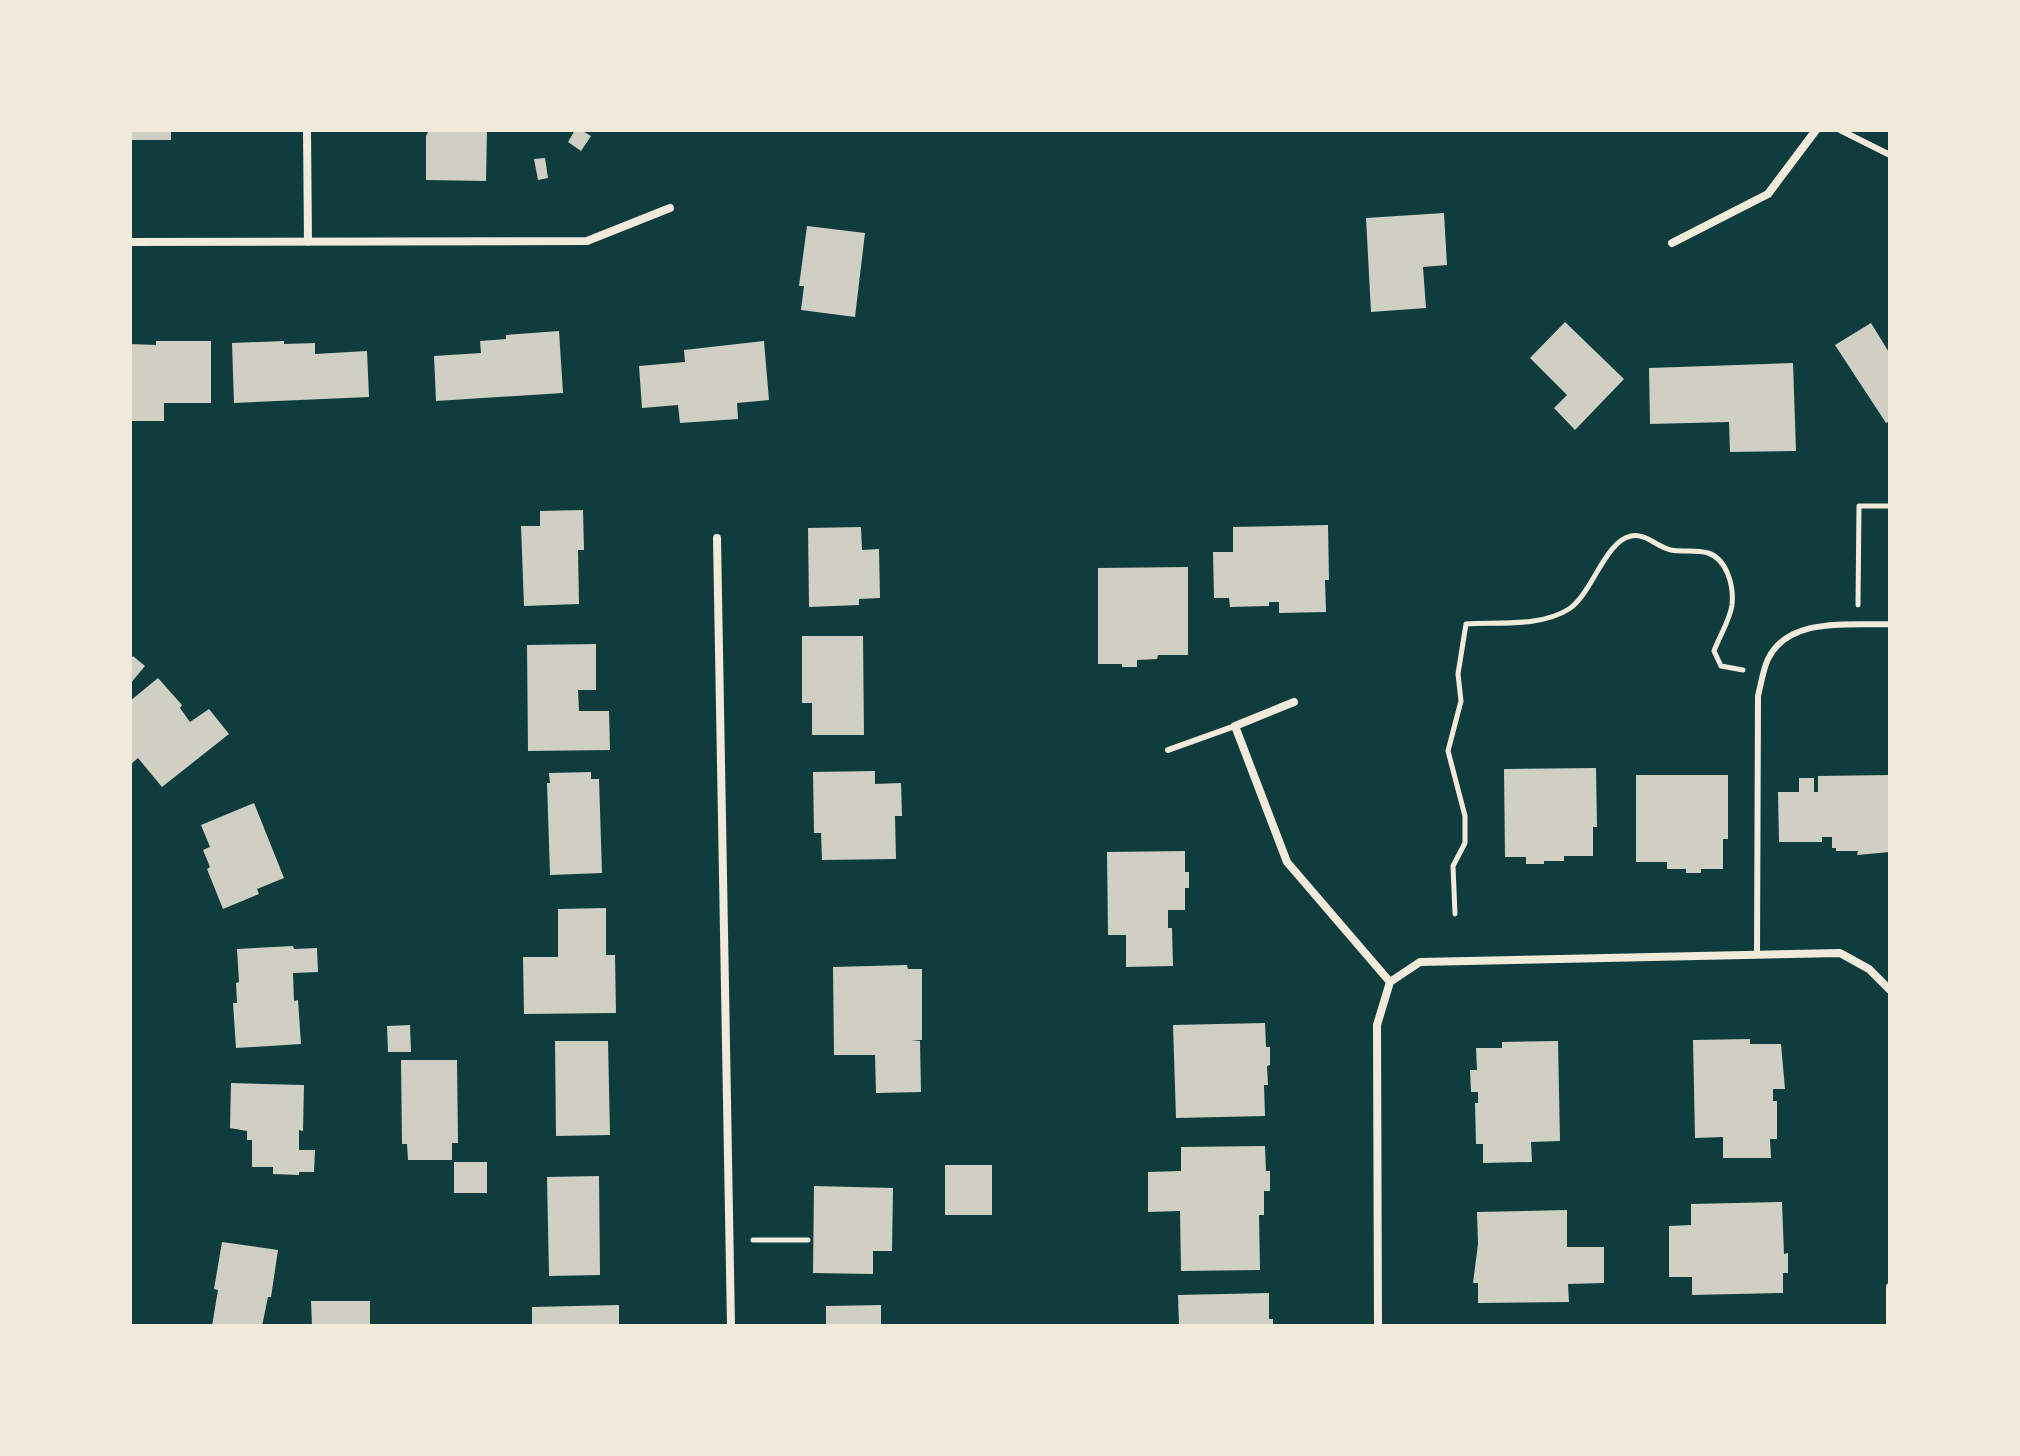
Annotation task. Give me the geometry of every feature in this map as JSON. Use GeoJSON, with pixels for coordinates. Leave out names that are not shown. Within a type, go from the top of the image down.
{"type":"FeatureCollection","features":[{"type":"Feature","properties":{"kind":"street"},"geometry":{"type":"LineString","coordinates":[[307,130],[308,242]]}},
{"type":"Feature","properties":{"kind":"street"},"geometry":{"type":"LineString","coordinates":[[1672,243],[1768,194],[1816,130]]}},
{"type":"Feature","properties":{"kind":"street"},"geometry":{"type":"LineString","coordinates":[[130,242],[587,241],[670,208]]}},
{"type":"Feature","properties":{"kind":"street"},"geometry":{"type":"LineString","coordinates":[[717,538],[731,1326]]}},
{"type":"Feature","properties":{"kind":"street"},"geometry":{"type":"LineString","coordinates":[[1294,702],[1235,726],[1287,862],[1390,982]]}},
{"type":"Feature","properties":{"kind":"street"},"geometry":{"type":"LineString","coordinates":[[1378,1326],[1377,1025],[1390,982],[1420,962],[1840,953],[1869,969],[1890,990]]}},
{"type":"Feature","properties":{"kind":"street"},"geometry":{"type":"LineString","coordinates":[[1890,1287],[1890,1326]]}},
{"type":"Feature","properties":{"kind":"lane"},"geometry":{"type":"LineString","coordinates":[[1840,130],[1890,155]]}},
{"type":"Feature","properties":{"kind":"lane"},"geometry":{"type":"LineString","coordinates":[[1757,955],[1758,696],[1768,659],[1785,636],[1814,627],[1890,624]]}},
{"type":"Feature","properties":{"kind":"lane"},"geometry":{"type":"LineString","coordinates":[[1168,750],[1235,726]]}},
{"type":"Feature","properties":{"kind":"path"},"geometry":{"type":"LineString","coordinates":[[1857,626],[1859,506],[1890,506]]}},
{"type":"Feature","properties":{"kind":"path"},"geometry":{"type":"LineString","coordinates":[[1455,914],[1453,866],[1465,843],[1465,816],[1448,751],[1461,701],[1458,674],[1466,624],[1543,620],[1566,611],[1581,600],[1614,547],[1629,536],[1644,536],[1658,546],[1711,554],[1728,570],[1732,605],[1714,651],[1721,666],[1764,674]]}},
{"type":"Feature","properties":{"kind":"path"},"geometry":{"type":"LineString","coordinates":[[747,1240],[808,1240]]}},
{"type":"Feature","properties":{"kind":"building"},"geometry":{"type":"Polygon","coordinates":[[[130,130],[171,130],[171,140],[130,140],[130,130]]]}},
{"type":"Feature","properties":{"kind":"building"},"geometry":{"type":"Polygon","coordinates":[[[429,130],[487,130],[486,181],[426,180],[426,136],[429,130]]]}},
{"type":"Feature","properties":{"kind":"building"},"geometry":{"type":"Polygon","coordinates":[[[575,130],[591,136],[581,151],[568,142],[575,130]]]}},
{"type":"Feature","properties":{"kind":"building"},"geometry":{"type":"Polygon","coordinates":[[[545,158],[548,178],[538,180],[534,159],[545,158]]]}},
{"type":"Feature","properties":{"kind":"building"},"geometry":{"type":"Polygon","coordinates":[[[1444,213],[1447,265],[1423,267],[1426,308],[1371,312],[1366,218],[1444,213]]]}},
{"type":"Feature","properties":{"kind":"building"},"geometry":{"type":"Polygon","coordinates":[[[807,226],[865,233],[855,317],[801,310],[804,286],[799,286],[807,226]]]}},
{"type":"Feature","properties":{"kind":"building"},"geometry":{"type":"Polygon","coordinates":[[[1565,322],[1624,379],[1575,430],[1554,408],[1567,395],[1530,358],[1565,322]]]}},
{"type":"Feature","properties":{"kind":"building"},"geometry":{"type":"Polygon","coordinates":[[[1871,323],[1890,354],[1890,421],[1886,423],[1835,345],[1871,323]]]}},
{"type":"Feature","properties":{"kind":"building"},"geometry":{"type":"Polygon","coordinates":[[[559,331],[563,393],[436,401],[434,356],[481,353],[480,341],[506,339],[506,335],[559,331]]]}},
{"type":"Feature","properties":{"kind":"building"},"geometry":{"type":"Polygon","coordinates":[[[156,341],[211,341],[211,403],[164,403],[164,421],[131,421],[130,344],[156,345],[156,341]]]}},
{"type":"Feature","properties":{"kind":"building"},"geometry":{"type":"Polygon","coordinates":[[[284,341],[284,344],[315,343],[315,354],[367,351],[369,397],[234,403],[232,343],[284,341]]]}},
{"type":"Feature","properties":{"kind":"building"},"geometry":{"type":"Polygon","coordinates":[[[764,341],[769,400],[737,403],[738,419],[680,423],[678,405],[642,408],[639,366],[685,362],[684,350],[764,341]]]}},
{"type":"Feature","properties":{"kind":"building"},"geometry":{"type":"Polygon","coordinates":[[[1793,363],[1796,451],[1730,452],[1729,422],[1650,424],[1649,368],[1793,363]]]}},
{"type":"Feature","properties":{"kind":"building"},"geometry":{"type":"Polygon","coordinates":[[[583,510],[584,550],[578,550],[579,604],[524,606],[521,526],[540,526],[540,511],[583,510]]]}},
{"type":"Feature","properties":{"kind":"building"},"geometry":{"type":"Polygon","coordinates":[[[1328,525],[1326,612],[1279,613],[1279,602],[1269,602],[1269,606],[1230,607],[1229,598],[1214,598],[1213,552],[1233,552],[1233,527],[1328,525]]]}},
{"type":"Feature","properties":{"kind":"building"},"geometry":{"type":"Polygon","coordinates":[[[861,527],[862,550],[879,549],[880,598],[859,599],[859,605],[809,607],[808,528],[861,527]]]}},
{"type":"Feature","properties":{"kind":"building"},"geometry":{"type":"Polygon","coordinates":[[[1188,567],[1188,655],[1158,655],[1157,659],[1137,660],[1137,667],[1098,664],[1098,568],[1188,567]]]}},
{"type":"Feature","properties":{"kind":"building"},"geometry":{"type":"Polygon","coordinates":[[[802,636],[863,636],[864,735],[812,735],[812,703],[802,703],[802,636]]]}},
{"type":"Feature","properties":{"kind":"building"},"geometry":{"type":"Polygon","coordinates":[[[596,644],[596,690],[578,690],[579,711],[609,711],[610,750],[528,751],[527,645],[596,644]]]}},
{"type":"Feature","properties":{"kind":"building"},"geometry":{"type":"Polygon","coordinates":[[[133,656],[145,666],[130,684],[130,660],[133,656]]]}},
{"type":"Feature","properties":{"kind":"building"},"geometry":{"type":"Polygon","coordinates":[[[158,678],[182,705],[180,708],[190,722],[209,709],[229,734],[162,787],[138,758],[130,765],[130,701],[158,678]]]}},
{"type":"Feature","properties":{"kind":"building"},"geometry":{"type":"Polygon","coordinates":[[[1596,768],[1597,827],[1593,827],[1593,856],[1564,856],[1564,861],[1544,861],[1544,864],[1526,864],[1526,857],[1505,857],[1504,769],[1596,768]]]}},
{"type":"Feature","properties":{"kind":"building"},"geometry":{"type":"Polygon","coordinates":[[[875,771],[875,784],[901,783],[902,816],[895,816],[896,859],[822,860],[821,833],[814,833],[813,772],[875,771]]]}},
{"type":"Feature","properties":{"kind":"building"},"geometry":{"type":"Polygon","coordinates":[[[591,772],[591,779],[599,779],[602,873],[550,875],[549,773],[591,772]]]}},
{"type":"Feature","properties":{"kind":"building"},"geometry":{"type":"Polygon","coordinates":[[[1636,775],[1728,775],[1728,839],[1723,839],[1723,869],[1686,873],[1686,869],[1667,869],[1667,862],[1636,862],[1636,775]]]}},
{"type":"Feature","properties":{"kind":"building"},"geometry":{"type":"Polygon","coordinates":[[[1890,775],[1890,852],[1857,855],[1858,851],[1836,851],[1832,848],[1832,837],[1822,837],[1822,842],[1779,842],[1778,792],[1799,792],[1799,778],[1814,778],[1814,792],[1818,792],[1818,776],[1890,775]]]}},
{"type":"Feature","properties":{"kind":"building"},"geometry":{"type":"Polygon","coordinates":[[[254,803],[284,878],[257,889],[259,894],[223,909],[207,869],[210,867],[203,850],[210,847],[201,825],[254,803]]]}},
{"type":"Feature","properties":{"kind":"building"},"geometry":{"type":"Polygon","coordinates":[[[1185,851],[1189,888],[1185,888],[1185,910],[1168,910],[1173,966],[1126,967],[1126,935],[1108,935],[1107,852],[1185,851]]]}},
{"type":"Feature","properties":{"kind":"building"},"geometry":{"type":"Polygon","coordinates":[[[606,908],[606,955],[615,955],[616,1013],[524,1014],[523,957],[558,957],[558,909],[606,908]]]}},
{"type":"Feature","properties":{"kind":"building"},"geometry":{"type":"Polygon","coordinates":[[[293,946],[294,949],[317,948],[318,972],[293,973],[301,1044],[236,1048],[233,1003],[237,1003],[236,983],[239,982],[237,949],[293,946]]]}},
{"type":"Feature","properties":{"kind":"building"},"geometry":{"type":"Polygon","coordinates":[[[907,965],[908,969],[922,969],[922,1040],[911,1040],[920,1041],[921,1092],[876,1093],[875,1055],[834,1055],[833,967],[907,965]]]}},
{"type":"Feature","properties":{"kind":"building"},"geometry":{"type":"Polygon","coordinates":[[[1265,1023],[1270,1065],[1267,1066],[1268,1085],[1264,1085],[1265,1116],[1176,1118],[1173,1025],[1265,1023]]]}},
{"type":"Feature","properties":{"kind":"building"},"geometry":{"type":"Polygon","coordinates":[[[410,1025],[411,1052],[388,1052],[387,1026],[410,1025]]]}},
{"type":"Feature","properties":{"kind":"building"},"geometry":{"type":"Polygon","coordinates":[[[1750,1039],[1750,1044],[1781,1044],[1785,1089],[1773,1089],[1773,1101],[1777,1101],[1777,1139],[1770,1139],[1771,1158],[1723,1158],[1723,1137],[1695,1138],[1693,1040],[1750,1039]]]}},
{"type":"Feature","properties":{"kind":"building"},"geometry":{"type":"Polygon","coordinates":[[[555,1041],[608,1041],[610,1135],[556,1136],[555,1041]]]}},
{"type":"Feature","properties":{"kind":"building"},"geometry":{"type":"Polygon","coordinates":[[[1558,1041],[1560,1141],[1531,1142],[1532,1162],[1483,1163],[1483,1144],[1476,1144],[1475,1103],[1478,1103],[1478,1092],[1471,1092],[1470,1070],[1477,1070],[1476,1048],[1502,1048],[1502,1042],[1558,1041]]]}},
{"type":"Feature","properties":{"kind":"building"},"geometry":{"type":"Polygon","coordinates":[[[401,1060],[457,1060],[458,1143],[452,1143],[452,1160],[408,1160],[407,1144],[402,1144],[401,1060]]]}},
{"type":"Feature","properties":{"kind":"building"},"geometry":{"type":"Polygon","coordinates":[[[231,1083],[304,1085],[303,1131],[299,1130],[299,1150],[315,1150],[314,1172],[273,1174],[273,1167],[252,1167],[252,1140],[247,1140],[247,1131],[230,1128],[231,1083]]]}},
{"type":"Feature","properties":{"kind":"building"},"geometry":{"type":"Polygon","coordinates":[[[1265,1146],[1270,1191],[1264,1191],[1264,1215],[1259,1215],[1260,1270],[1181,1271],[1180,1211],[1148,1212],[1148,1172],[1181,1171],[1181,1147],[1265,1146]]]}},
{"type":"Feature","properties":{"kind":"building"},"geometry":{"type":"Polygon","coordinates":[[[454,1162],[487,1162],[487,1193],[454,1193],[454,1162]]]}},
{"type":"Feature","properties":{"kind":"building"},"geometry":{"type":"Polygon","coordinates":[[[945,1165],[992,1165],[992,1215],[945,1215],[945,1165]]]}},
{"type":"Feature","properties":{"kind":"building"},"geometry":{"type":"Polygon","coordinates":[[[599,1176],[600,1275],[549,1276],[547,1177],[599,1176]]]}},
{"type":"Feature","properties":{"kind":"building"},"geometry":{"type":"Polygon","coordinates":[[[814,1186],[893,1188],[892,1251],[873,1251],[873,1274],[813,1273],[814,1186]]]}},
{"type":"Feature","properties":{"kind":"building"},"geometry":{"type":"Polygon","coordinates":[[[1782,1202],[1784,1254],[1788,1253],[1788,1273],[1783,1273],[1783,1293],[1692,1295],[1692,1277],[1669,1277],[1669,1226],[1691,1225],[1691,1204],[1782,1202]]]}},
{"type":"Feature","properties":{"kind":"building"},"geometry":{"type":"Polygon","coordinates":[[[1567,1210],[1567,1247],[1604,1247],[1604,1283],[1568,1284],[1569,1302],[1478,1303],[1478,1283],[1473,1283],[1478,1244],[1477,1212],[1567,1210]]]}},
{"type":"Feature","properties":{"kind":"building"},"geometry":{"type":"Polygon","coordinates":[[[222,1242],[278,1250],[271,1297],[268,1297],[262,1326],[212,1326],[222,1242]]]}},
{"type":"Feature","properties":{"kind":"building"},"geometry":{"type":"Polygon","coordinates":[[[1269,1293],[1269,1319],[1273,1319],[1273,1326],[1179,1326],[1178,1295],[1269,1293]]]}},
{"type":"Feature","properties":{"kind":"building"},"geometry":{"type":"Polygon","coordinates":[[[311,1301],[370,1301],[370,1326],[312,1326],[311,1301]]]}},
{"type":"Feature","properties":{"kind":"building"},"geometry":{"type":"Polygon","coordinates":[[[619,1305],[619,1326],[532,1326],[532,1307],[619,1305]]]}},
{"type":"Feature","properties":{"kind":"building"},"geometry":{"type":"Polygon","coordinates":[[[881,1305],[881,1326],[826,1326],[826,1306],[881,1305]]]}}]}
